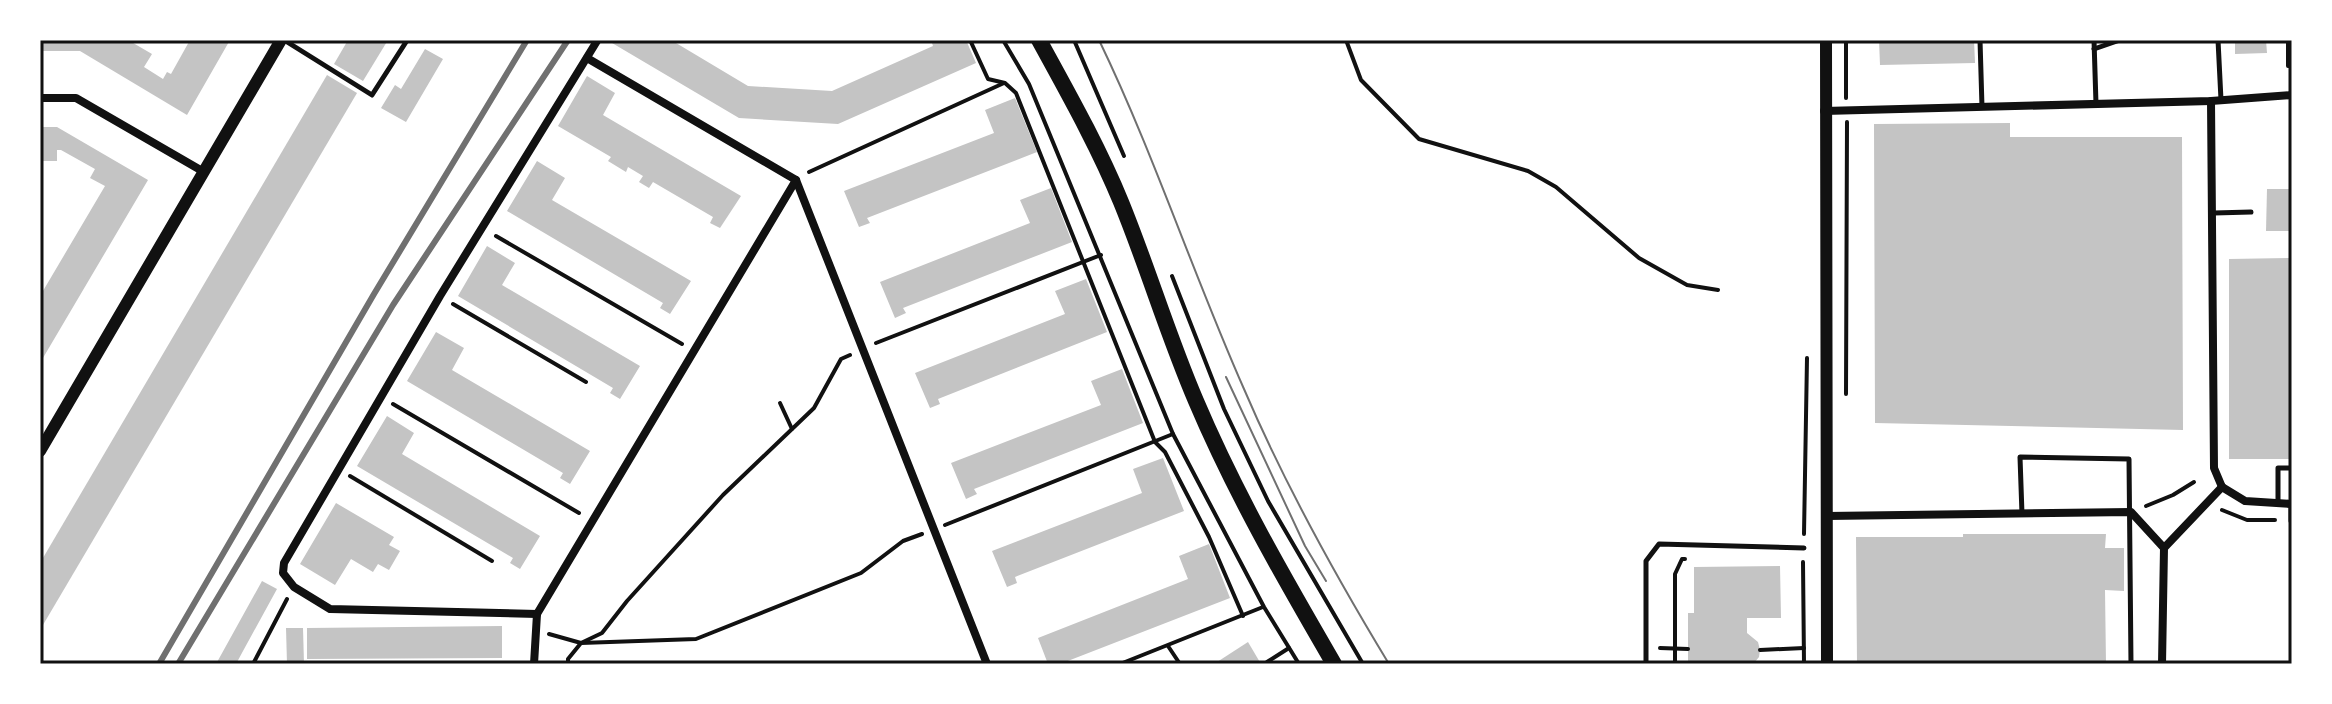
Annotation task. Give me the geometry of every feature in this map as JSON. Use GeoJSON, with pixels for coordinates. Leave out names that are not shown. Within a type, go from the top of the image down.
{"type":"FeatureCollection","features":[{"type":"Feature","properties":{"kind":"main road"},"geometry":{"type":"LineString","coordinates":[[1039,40],[1120,202],[1195,400],[1235,487],[1265,546],[1334,664]]}},
{"type":"Feature","properties":{"kind":"street"},"geometry":{"type":"LineString","coordinates":[[41,446],[283,40]]}},
{"type":"Feature","properties":{"kind":"street"},"geometry":{"type":"LineString","coordinates":[[1826,40],[1827,664]]}},
{"type":"Feature","properties":{"kind":"street"},"geometry":{"type":"LineString","coordinates":[[537,614],[330,609],[294,587],[283,573],[284,563],[440,296],[597,41]]}},
{"type":"Feature","properties":{"kind":"street"},"geometry":{"type":"LineString","coordinates":[[587,58],[796,180],[987,664]]}},
{"type":"Feature","properties":{"kind":"street"},"geometry":{"type":"LineString","coordinates":[[1824,111],[2216,100],[2292,95]]}},
{"type":"Feature","properties":{"kind":"street"},"geometry":{"type":"LineString","coordinates":[[40,98],[76,98],[204,172]]}},
{"type":"Feature","properties":{"kind":"street"},"geometry":{"type":"LineString","coordinates":[[2216,100],[2214,468],[2222,487],[2245,501],[2292,504]]}},
{"type":"Feature","properties":{"kind":"street"},"geometry":{"type":"LineString","coordinates":[[534,664],[537,614],[796,180]]}},
{"type":"Feature","properties":{"kind":"street"},"geometry":{"type":"LineString","coordinates":[[2162,664],[2164,548],[2222,487]]}},
{"type":"Feature","properties":{"kind":"street"},"geometry":{"type":"LineString","coordinates":[[1827,516],[2131,512],[2164,548]]}},
{"type":"Feature","properties":{"kind":"lane"},"geometry":{"type":"LineString","coordinates":[[283,40],[372,95],[406,42]]}},
{"type":"Feature","properties":{"kind":"lane"},"geometry":{"type":"LineString","coordinates":[[1980,40],[1982,107]]}},
{"type":"Feature","properties":{"kind":"lane"},"geometry":{"type":"LineString","coordinates":[[2094,40],[2096,104]]}},
{"type":"Feature","properties":{"kind":"lane"},"geometry":{"type":"LineString","coordinates":[[2094,49],[2120,40]]}},
{"type":"Feature","properties":{"kind":"lane"},"geometry":{"type":"LineString","coordinates":[[2216,100],[2218,40]]}},
{"type":"Feature","properties":{"kind":"lane"},"geometry":{"type":"LineString","coordinates":[[2214,213],[2251,212]]}},
{"type":"Feature","properties":{"kind":"lane"},"geometry":{"type":"LineString","coordinates":[[2022,514],[2020,457],[2129,459],[2131,664]]}},
{"type":"Feature","properties":{"kind":"lane"},"geometry":{"type":"LineString","coordinates":[[2278,504],[2278,468],[2292,468]]}},
{"type":"Feature","properties":{"kind":"lane"},"geometry":{"type":"LineString","coordinates":[[2291,521],[2292,504]]}},
{"type":"Feature","properties":{"kind":"lane"},"geometry":{"type":"LineString","coordinates":[[1646,664],[1646,561],[1659,544],[1804,548]]}},
{"type":"Feature","properties":{"kind":"path"},"geometry":{"type":"LineString","coordinates":[[970,40],[988,79],[1005,83],[1016,93],[1155,442],[1165,452],[1209,537],[1243,616]]}},
{"type":"Feature","properties":{"kind":"path"},"geometry":{"type":"LineString","coordinates":[[1003,40],[1029,84],[1173,434],[1264,607],[1299,664]]}},
{"type":"Feature","properties":{"kind":"path"},"geometry":{"type":"LineString","coordinates":[[1074,40],[1101,97],[1129,169]]}},
{"type":"Feature","properties":{"kind":"path"},"geometry":{"type":"LineString","coordinates":[[1346,40],[1361,80],[1419,139],[1528,171],[1556,187],[1639,258],[1687,285],[1718,290]]}},
{"type":"Feature","properties":{"kind":"path"},"geometry":{"type":"LineString","coordinates":[[1846,40],[1846,83]]}},
{"type":"Feature","properties":{"kind":"path"},"geometry":{"type":"LineString","coordinates":[[2288,40],[2288,66],[2292,66]]}},
{"type":"Feature","properties":{"kind":"path"},"geometry":{"type":"LineString","coordinates":[[796,180],[821,165],[1005,83]]}},
{"type":"Feature","properties":{"kind":"path"},"geometry":{"type":"LineString","coordinates":[[1846,408],[1847,137]]}},
{"type":"Feature","properties":{"kind":"path"},"geometry":{"type":"LineString","coordinates":[[483,228],[694,351]]}},
{"type":"Feature","properties":{"kind":"path"},"geometry":{"type":"LineString","coordinates":[[568,664],[568,659],[581,643],[602,633],[723,495],[814,408],[841,359],[1101,255]]}},
{"type":"Feature","properties":{"kind":"path"},"geometry":{"type":"LineString","coordinates":[[1170,271],[1224,409],[1262,488],[1363,664]]}},
{"type":"Feature","properties":{"kind":"path"},"geometry":{"type":"LineString","coordinates":[[440,296],[586,382]]}},
{"type":"Feature","properties":{"kind":"path"},"geometry":{"type":"LineString","coordinates":[[1804,664],[1807,344]]}},
{"type":"Feature","properties":{"kind":"path"},"geometry":{"type":"LineString","coordinates":[[381,397],[593,521]]}},
{"type":"Feature","properties":{"kind":"path"},"geometry":{"type":"LineString","coordinates":[[780,403],[792,429]]}},
{"type":"Feature","properties":{"kind":"path"},"geometry":{"type":"LineString","coordinates":[[534,630],[581,643],[696,639],[861,573],[903,541],[1173,434]]}},
{"type":"Feature","properties":{"kind":"path"},"geometry":{"type":"LineString","coordinates":[[337,469],[492,561]]}},
{"type":"Feature","properties":{"kind":"path"},"geometry":{"type":"LineString","coordinates":[[2131,512],[2173,495],[2194,482]]}},
{"type":"Feature","properties":{"kind":"path"},"geometry":{"type":"LineString","coordinates":[[1675,664],[1675,574],[1682,559],[1697,559]]}},
{"type":"Feature","properties":{"kind":"path"},"geometry":{"type":"LineString","coordinates":[[253,664],[294,587]]}},
{"type":"Feature","properties":{"kind":"path"},"geometry":{"type":"LineString","coordinates":[[1120,664],[1134,662],[1264,607]]}},
{"type":"Feature","properties":{"kind":"path"},"geometry":{"type":"LineString","coordinates":[[1168,646],[1180,664]]}},
{"type":"Feature","properties":{"kind":"path"},"geometry":{"type":"LineString","coordinates":[[1269,664],[1267,662],[1289,648]]}},
{"type":"Feature","properties":{"kind":"path"},"geometry":{"type":"LineString","coordinates":[[1646,648],[1688,649]]}},
{"type":"Feature","properties":{"kind":"path"},"geometry":{"type":"LineString","coordinates":[[1760,650],[1804,648]]}},
{"type":"Feature","properties":{"kind":"building"},"geometry":{"type":"Polygon","coordinates":[[[40,40],[128,40],[152,54],[144,67],[163,79],[167,72],[171,74],[190,40],[230,40],[187,115],[80,51],[40,51],[40,40]]]}},
{"type":"Feature","properties":{"kind":"building"},"geometry":{"type":"Polygon","coordinates":[[[348,40],[388,40],[363,81],[334,64],[348,40]]]}},
{"type":"Feature","properties":{"kind":"building"},"geometry":{"type":"Polygon","coordinates":[[[607,40],[671,40],[748,86],[832,91],[933,46],[931,40],[966,40],[976,63],[838,124],[739,118],[607,40]]]}},
{"type":"Feature","properties":{"kind":"building"},"geometry":{"type":"Polygon","coordinates":[[[1879,40],[1974,40],[1975,63],[1880,65],[1879,40]]]}},
{"type":"Feature","properties":{"kind":"building"},"geometry":{"type":"Polygon","coordinates":[[[2235,40],[2266,40],[2267,53],[2235,54],[2235,40]]]}},
{"type":"Feature","properties":{"kind":"building"},"geometry":{"type":"Polygon","coordinates":[[[425,49],[443,59],[406,122],[381,108],[395,85],[401,89],[425,49]]]}},
{"type":"Feature","properties":{"kind":"building"},"geometry":{"type":"Polygon","coordinates":[[[327,75],[357,93],[40,630],[40,563],[327,75]]]}},
{"type":"Feature","properties":{"kind":"building"},"geometry":{"type":"Polygon","coordinates":[[[587,76],[615,93],[603,115],[741,196],[720,228],[710,223],[713,217],[653,182],[649,188],[639,182],[643,176],[628,167],[626,172],[608,161],[611,157],[558,126],[587,76]]]}},
{"type":"Feature","properties":{"kind":"building"},"geometry":{"type":"Polygon","coordinates":[[[1015,98],[1037,152],[867,218],[870,223],[859,227],[844,191],[994,133],[985,110],[1015,98]]]}},
{"type":"Feature","properties":{"kind":"building"},"geometry":{"type":"Polygon","coordinates":[[[2010,123],[2010,137],[2182,137],[2183,430],[1875,423],[1874,124],[2010,123]]]}},
{"type":"Feature","properties":{"kind":"building"},"geometry":{"type":"Polygon","coordinates":[[[40,127],[57,127],[148,180],[40,363],[40,296],[105,186],[90,178],[95,169],[61,150],[57,150],[57,161],[40,161],[40,127]]]}},
{"type":"Feature","properties":{"kind":"building"},"geometry":{"type":"Polygon","coordinates":[[[537,161],[565,178],[552,200],[691,281],[670,314],[660,308],[663,303],[507,211],[537,161]]]}},
{"type":"Feature","properties":{"kind":"building"},"geometry":{"type":"Polygon","coordinates":[[[1051,188],[1072,242],[903,308],[906,313],[895,318],[880,282],[1030,223],[1020,200],[1051,188]]]}},
{"type":"Feature","properties":{"kind":"building"},"geometry":{"type":"Polygon","coordinates":[[[2267,189],[2292,189],[2292,231],[2266,231],[2267,189]]]}},
{"type":"Feature","properties":{"kind":"building"},"geometry":{"type":"Polygon","coordinates":[[[487,246],[515,263],[502,285],[640,366],[620,399],[610,393],[613,388],[458,296],[487,246]]]}},
{"type":"Feature","properties":{"kind":"building"},"geometry":{"type":"Polygon","coordinates":[[[2292,258],[2292,459],[2229,459],[2229,259],[2292,258]]]}},
{"type":"Feature","properties":{"kind":"building"},"geometry":{"type":"Polygon","coordinates":[[[1086,279],[1107,332],[938,399],[940,404],[930,408],[915,373],[1065,314],[1055,291],[1086,279]]]}},
{"type":"Feature","properties":{"kind":"building"},"geometry":{"type":"Polygon","coordinates":[[[436,332],[464,348],[452,370],[590,451],[570,484],[560,478],[563,473],[407,381],[436,332]]]}},
{"type":"Feature","properties":{"kind":"building"},"geometry":{"type":"Polygon","coordinates":[[[1122,369],[1143,423],[974,489],[977,494],[966,499],[951,463],[1101,405],[1091,381],[1122,369]]]}},
{"type":"Feature","properties":{"kind":"building"},"geometry":{"type":"Polygon","coordinates":[[[387,416],[414,433],[402,454],[540,536],[520,569],[510,563],[513,558],[357,466],[387,416]]]}},
{"type":"Feature","properties":{"kind":"building"},"geometry":{"type":"Polygon","coordinates":[[[1163,458],[1184,511],[1015,577],[1017,583],[1007,587],[992,551],[1142,493],[1133,469],[1163,458]]]}},
{"type":"Feature","properties":{"kind":"building"},"geometry":{"type":"Polygon","coordinates":[[[336,503],[394,537],[389,545],[400,551],[389,570],[378,564],[373,572],[351,559],[335,585],[300,564],[336,503]]]}},
{"type":"Feature","properties":{"kind":"building"},"geometry":{"type":"Polygon","coordinates":[[[1963,534],[2106,534],[2105,548],[2124,548],[2124,591],[2105,590],[2106,664],[1857,664],[1856,537],[1963,537],[1963,534]]]}},
{"type":"Feature","properties":{"kind":"building"},"geometry":{"type":"Polygon","coordinates":[[[1209,544],[1230,598],[1060,664],[1048,664],[1038,638],[1188,579],[1179,556],[1209,544]]]}},
{"type":"Feature","properties":{"kind":"building"},"geometry":{"type":"Polygon","coordinates":[[[1780,566],[1781,618],[1747,618],[1747,633],[1758,642],[1760,650],[1754,663],[1688,664],[1688,613],[1694,613],[1694,567],[1780,566]]]}},
{"type":"Feature","properties":{"kind":"building"},"geometry":{"type":"Polygon","coordinates":[[[262,581],[277,589],[236,664],[216,664],[262,581]]]}},
{"type":"Feature","properties":{"kind":"building"},"geometry":{"type":"Polygon","coordinates":[[[502,626],[502,658],[307,659],[307,628],[502,626]]]}},
{"type":"Feature","properties":{"kind":"building"},"geometry":{"type":"Polygon","coordinates":[[[286,628],[303,628],[304,664],[287,664],[286,628]]]}},
{"type":"Feature","properties":{"kind":"building"},"geometry":{"type":"Polygon","coordinates":[[[1248,642],[1261,664],[1214,664],[1248,642]]]}},
{"type":"Feature","properties":{"kind":"tram line"},"geometry":{"type":"LineString","coordinates":[[1099,40],[1138,126],[1225,346],[1276,460],[1349,597],[1389,664]]}},
{"type":"Feature","properties":{"kind":"tram line"},"geometry":{"type":"LineString","coordinates":[[1226,377],[1305,546],[1326,581]]}},
{"type":"Feature","properties":{"kind":"railway"},"geometry":{"type":"LineString","coordinates":[[159,664],[374,294],[527,40]]}},
{"type":"Feature","properties":{"kind":"railway"},"geometry":{"type":"LineString","coordinates":[[178,664],[393,305],[568,40]]}}]}
